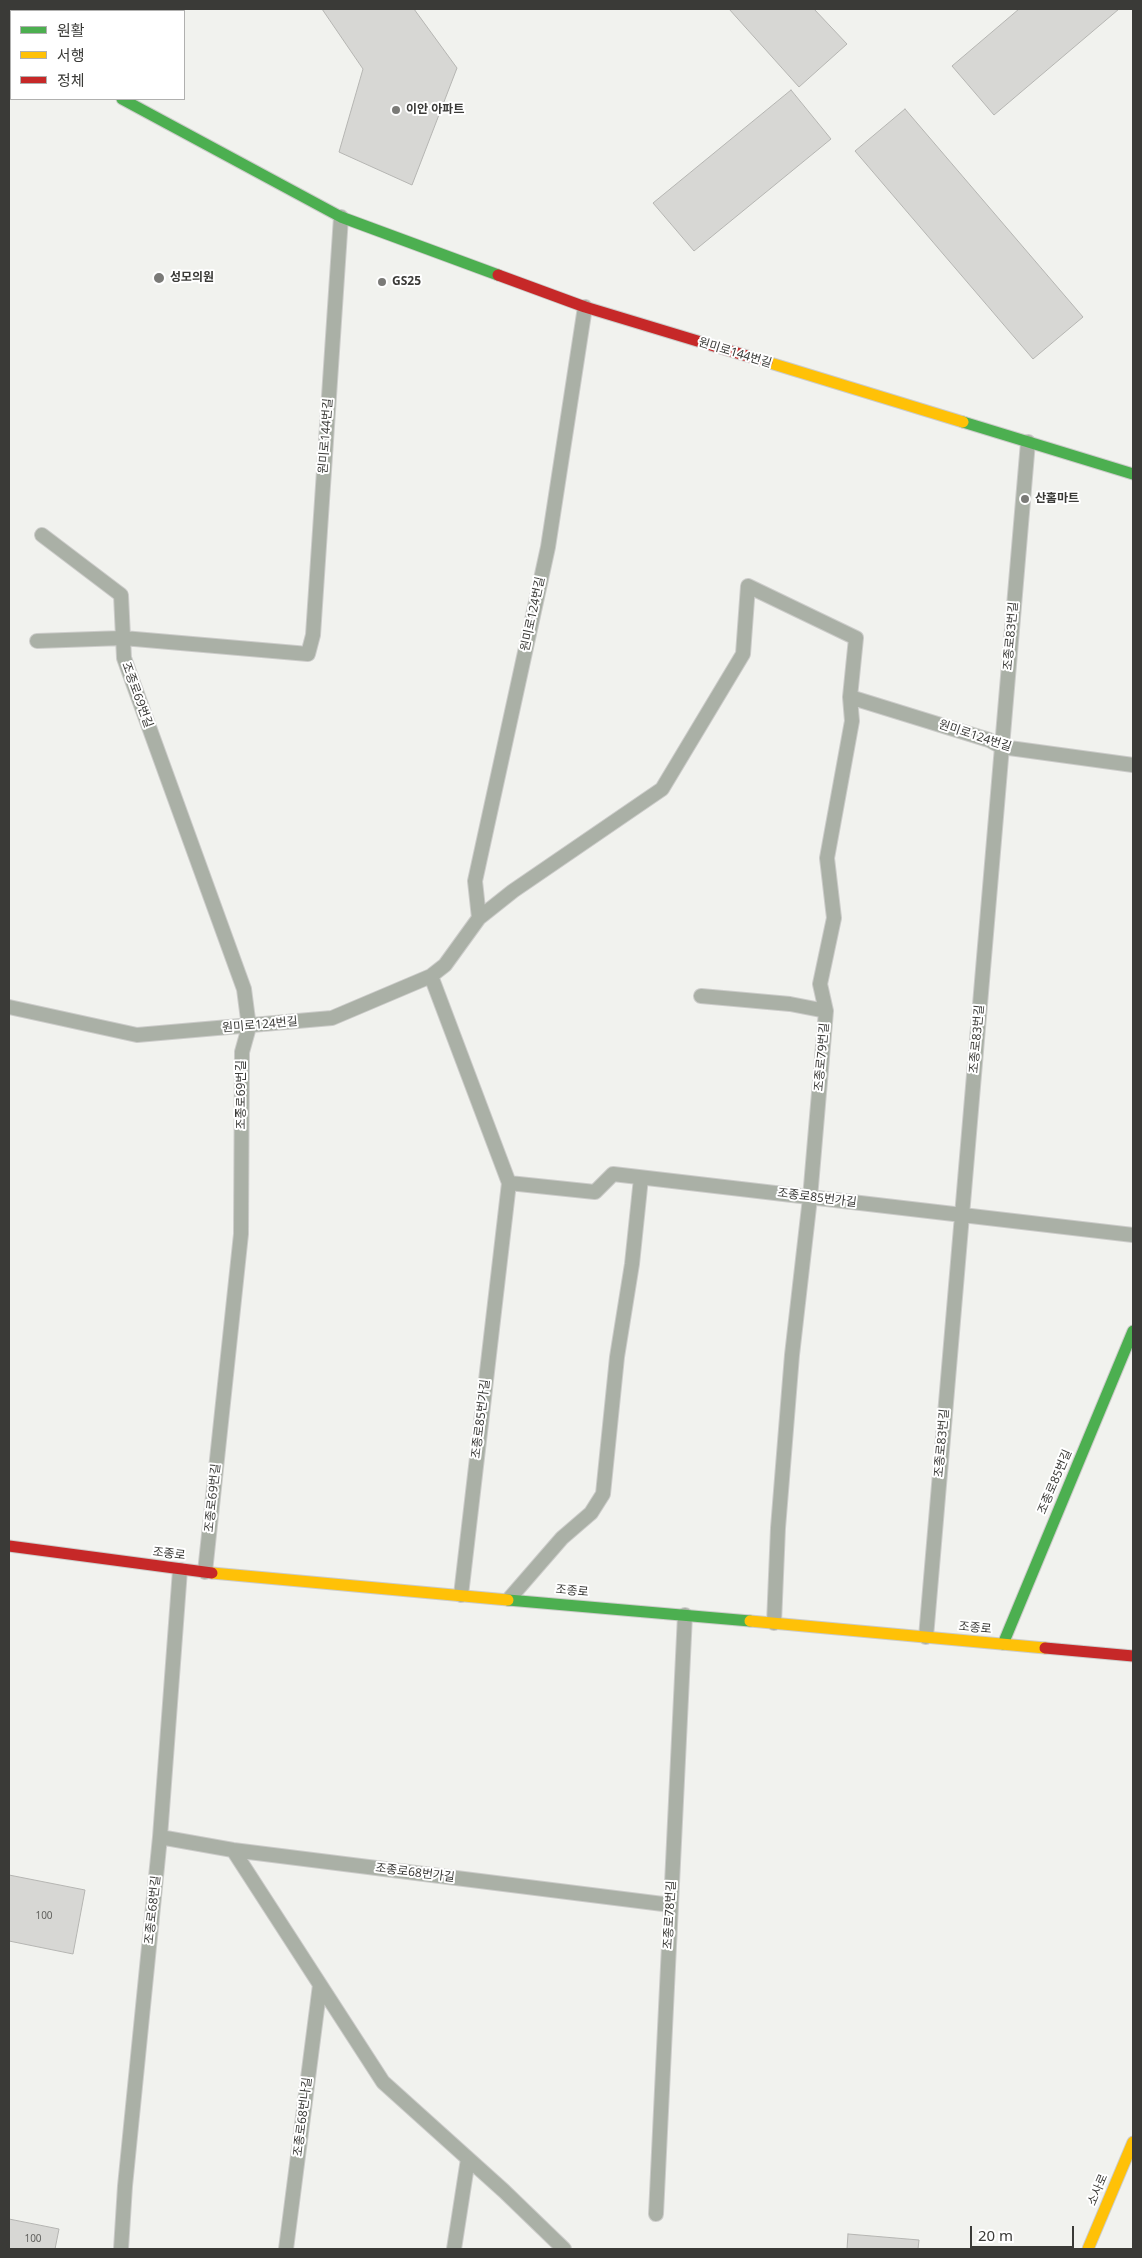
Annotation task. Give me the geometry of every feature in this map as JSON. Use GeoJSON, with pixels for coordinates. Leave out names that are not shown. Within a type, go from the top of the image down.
{"type":"FeatureCollection","features":[{"type":"Feature","properties":{"kind":"street","name":"원미로144번길"},"geometry":{"type":"LineString","coordinates":[[124,100],[341,217],[585,307],[1133,474]]}},
{"type":"Feature","properties":{"kind":"street","name":"조종로85번길"},"geometry":{"type":"LineString","coordinates":[[1003,1644],[1133,1331]]}},
{"type":"Feature","properties":{"kind":"street","name":"조종로"},"geometry":{"type":"LineString","coordinates":[[9,1546],[180,1570],[1133,1656]]}},
{"type":"Feature","properties":{"kind":"street","name":"소사로"},"geometry":{"type":"LineString","coordinates":[[1088,2249],[1133,2142]]}},
{"type":"Feature","properties":{"kind":"lane","name":"원미로144번길"},"geometry":{"type":"LineString","coordinates":[[123,638],[308,654],[313,635],[341,217]]}},
{"type":"Feature","properties":{"kind":"lane","name":"원미로124번길"},"geometry":{"type":"LineString","coordinates":[[479,918],[475,881],[548,547],[585,307]]}},
{"type":"Feature","properties":{"kind":"lane","name":"조종로83번길"},"geometry":{"type":"LineString","coordinates":[[926,1637],[1028,442]]}},
{"type":"Feature","properties":{"kind":"lane","name":"조종로69번길"},"geometry":{"type":"LineString","coordinates":[[42,535],[121,595],[124,658],[244,989],[249,1027],[242,1052],[241,1234],[205,1572]]}},
{"type":"Feature","properties":{"kind":"lane","name":"원미로124번길"},"geometry":{"type":"LineString","coordinates":[[9,1007],[137,1035],[249,1027],[332,1018],[431,976],[445,966],[479,918],[513,891],[662,789],[743,654],[748,586],[856,638],[850,697],[988,740],[1002,747],[1133,765]]}},
{"type":"Feature","properties":{"kind":"lane"},"geometry":{"type":"LineString","coordinates":[[37,641],[123,638]]}},
{"type":"Feature","properties":{"kind":"lane","name":"조종로79번길"},"geometry":{"type":"LineString","coordinates":[[774,1623],[778,1528],[792,1355],[810,1198],[826,1011],[820,984],[834,918],[827,858],[852,721],[850,697]]}},
{"type":"Feature","properties":{"kind":"lane","name":"조종로85번가길"},"geometry":{"type":"LineString","coordinates":[[431,976],[509,1183],[461,1595]]}},
{"type":"Feature","properties":{"kind":"lane"},"geometry":{"type":"LineString","coordinates":[[701,996],[790,1004],[826,1011]]}},
{"type":"Feature","properties":{"kind":"lane","name":"조종로85번가길"},"geometry":{"type":"LineString","coordinates":[[509,1183],[595,1192],[613,1174],[1133,1235]]}},
{"type":"Feature","properties":{"kind":"lane"},"geometry":{"type":"LineString","coordinates":[[510,1599],[562,1538],[591,1513],[603,1494],[617,1357],[632,1264],[642,1178]]}},
{"type":"Feature","properties":{"kind":"lane","name":"조종로68번길"},"geometry":{"type":"LineString","coordinates":[[121,2249],[125,2186],[160,1837],[180,1570]]}},
{"type":"Feature","properties":{"kind":"lane","name":"조종로78번길"},"geometry":{"type":"LineString","coordinates":[[656,2214],[685,1615]]}},
{"type":"Feature","properties":{"kind":"lane","name":"조종로68번가길"},"geometry":{"type":"LineString","coordinates":[[160,1837],[233,1850],[671,1905]]}},
{"type":"Feature","properties":{"kind":"lane"},"geometry":{"type":"LineString","coordinates":[[233,1850],[384,2082],[564,2249]]}},
{"type":"Feature","properties":{"kind":"lane","name":"조종로68번나길"},"geometry":{"type":"LineString","coordinates":[[286,2249],[320,1984]]}},
{"type":"Feature","properties":{"kind":"lane"},"geometry":{"type":"LineString","coordinates":[[454,2249],[468,2159]]}},
{"type":"Feature","properties":{"kind":"building","name":"이안 아파트"},"geometry":{"type":"Polygon","coordinates":[[[322,9],[414,9],[457,68],[412,185],[339,152],[363,69],[322,9]]]}},
{"type":"Feature","properties":{"kind":"building"},"geometry":{"type":"Polygon","coordinates":[[[729,9],[814,9],[847,44],[799,87],[729,9]]]}},
{"type":"Feature","properties":{"kind":"building"},"geometry":{"type":"Polygon","coordinates":[[[1019,9],[1119,9],[994,115],[952,66],[1019,9]]]}},
{"type":"Feature","properties":{"kind":"building"},"geometry":{"type":"Polygon","coordinates":[[[791,90],[831,139],[694,251],[653,203],[791,90]]]}},
{"type":"Feature","properties":{"kind":"building"},"geometry":{"type":"Polygon","coordinates":[[[905,109],[1083,317],[1033,359],[855,151],[905,109]]]}},
{"type":"Feature","properties":{"kind":"building"},"geometry":{"type":"Polygon","coordinates":[[[9,1875],[85,1890],[73,1954],[9,1941],[9,1875]]]}},
{"type":"Feature","properties":{"kind":"building"},"geometry":{"type":"Polygon","coordinates":[[[9,2219],[59,2229],[55,2249],[9,2249],[9,2219]]]}},
{"type":"Feature","properties":{"kind":"building"},"geometry":{"type":"Polygon","coordinates":[[[848,2234],[919,2240],[918,2249],[847,2249],[848,2234]]]}},
{"type":"Feature","properties":{"kind":"traffic: fast"},"geometry":{"type":"LineString","coordinates":[[124,100],[341,217],[498,275]]}},
{"type":"Feature","properties":{"kind":"traffic: fast"},"geometry":{"type":"LineString","coordinates":[[963,422],[1133,474]]}},
{"type":"Feature","properties":{"kind":"traffic: fast"},"geometry":{"type":"LineString","coordinates":[[1003,1644],[1133,1331]]}},
{"type":"Feature","properties":{"kind":"traffic: fast"},"geometry":{"type":"LineString","coordinates":[[508,1600],[750,1621]]}},
{"type":"Feature","properties":{"kind":"traffic: slow"},"geometry":{"type":"LineString","coordinates":[[767,362],[963,422]]}},
{"type":"Feature","properties":{"kind":"traffic: slow"},"geometry":{"type":"LineString","coordinates":[[212,1573],[508,1600]]}},
{"type":"Feature","properties":{"kind":"traffic: slow"},"geometry":{"type":"LineString","coordinates":[[750,1621],[1045,1648]]}},
{"type":"Feature","properties":{"kind":"traffic: slow"},"geometry":{"type":"LineString","coordinates":[[1088,2249],[1133,2142]]}},
{"type":"Feature","properties":{"kind":"traffic: jam"},"geometry":{"type":"LineString","coordinates":[[498,275],[585,307],[767,362]]}},
{"type":"Feature","properties":{"kind":"traffic: jam"},"geometry":{"type":"LineString","coordinates":[[9,1546],[212,1573]]}},
{"type":"Feature","properties":{"kind":"traffic: jam"},"geometry":{"type":"LineString","coordinates":[[1045,1648],[1133,1656]]}},
{"type":"Feature","properties":{"kind":"place","name":"이안 아파트"},"geometry":{"type":"Point","coordinates":[396,110]}},
{"type":"Feature","properties":{"kind":"place","name":"성모의원"},"geometry":{"type":"Point","coordinates":[159,278]}},
{"type":"Feature","properties":{"kind":"place","name":"GS25"},"geometry":{"type":"Point","coordinates":[382,282]}},
{"type":"Feature","properties":{"kind":"place","name":"산홈마트"},"geometry":{"type":"Point","coordinates":[1025,499]}}]}
